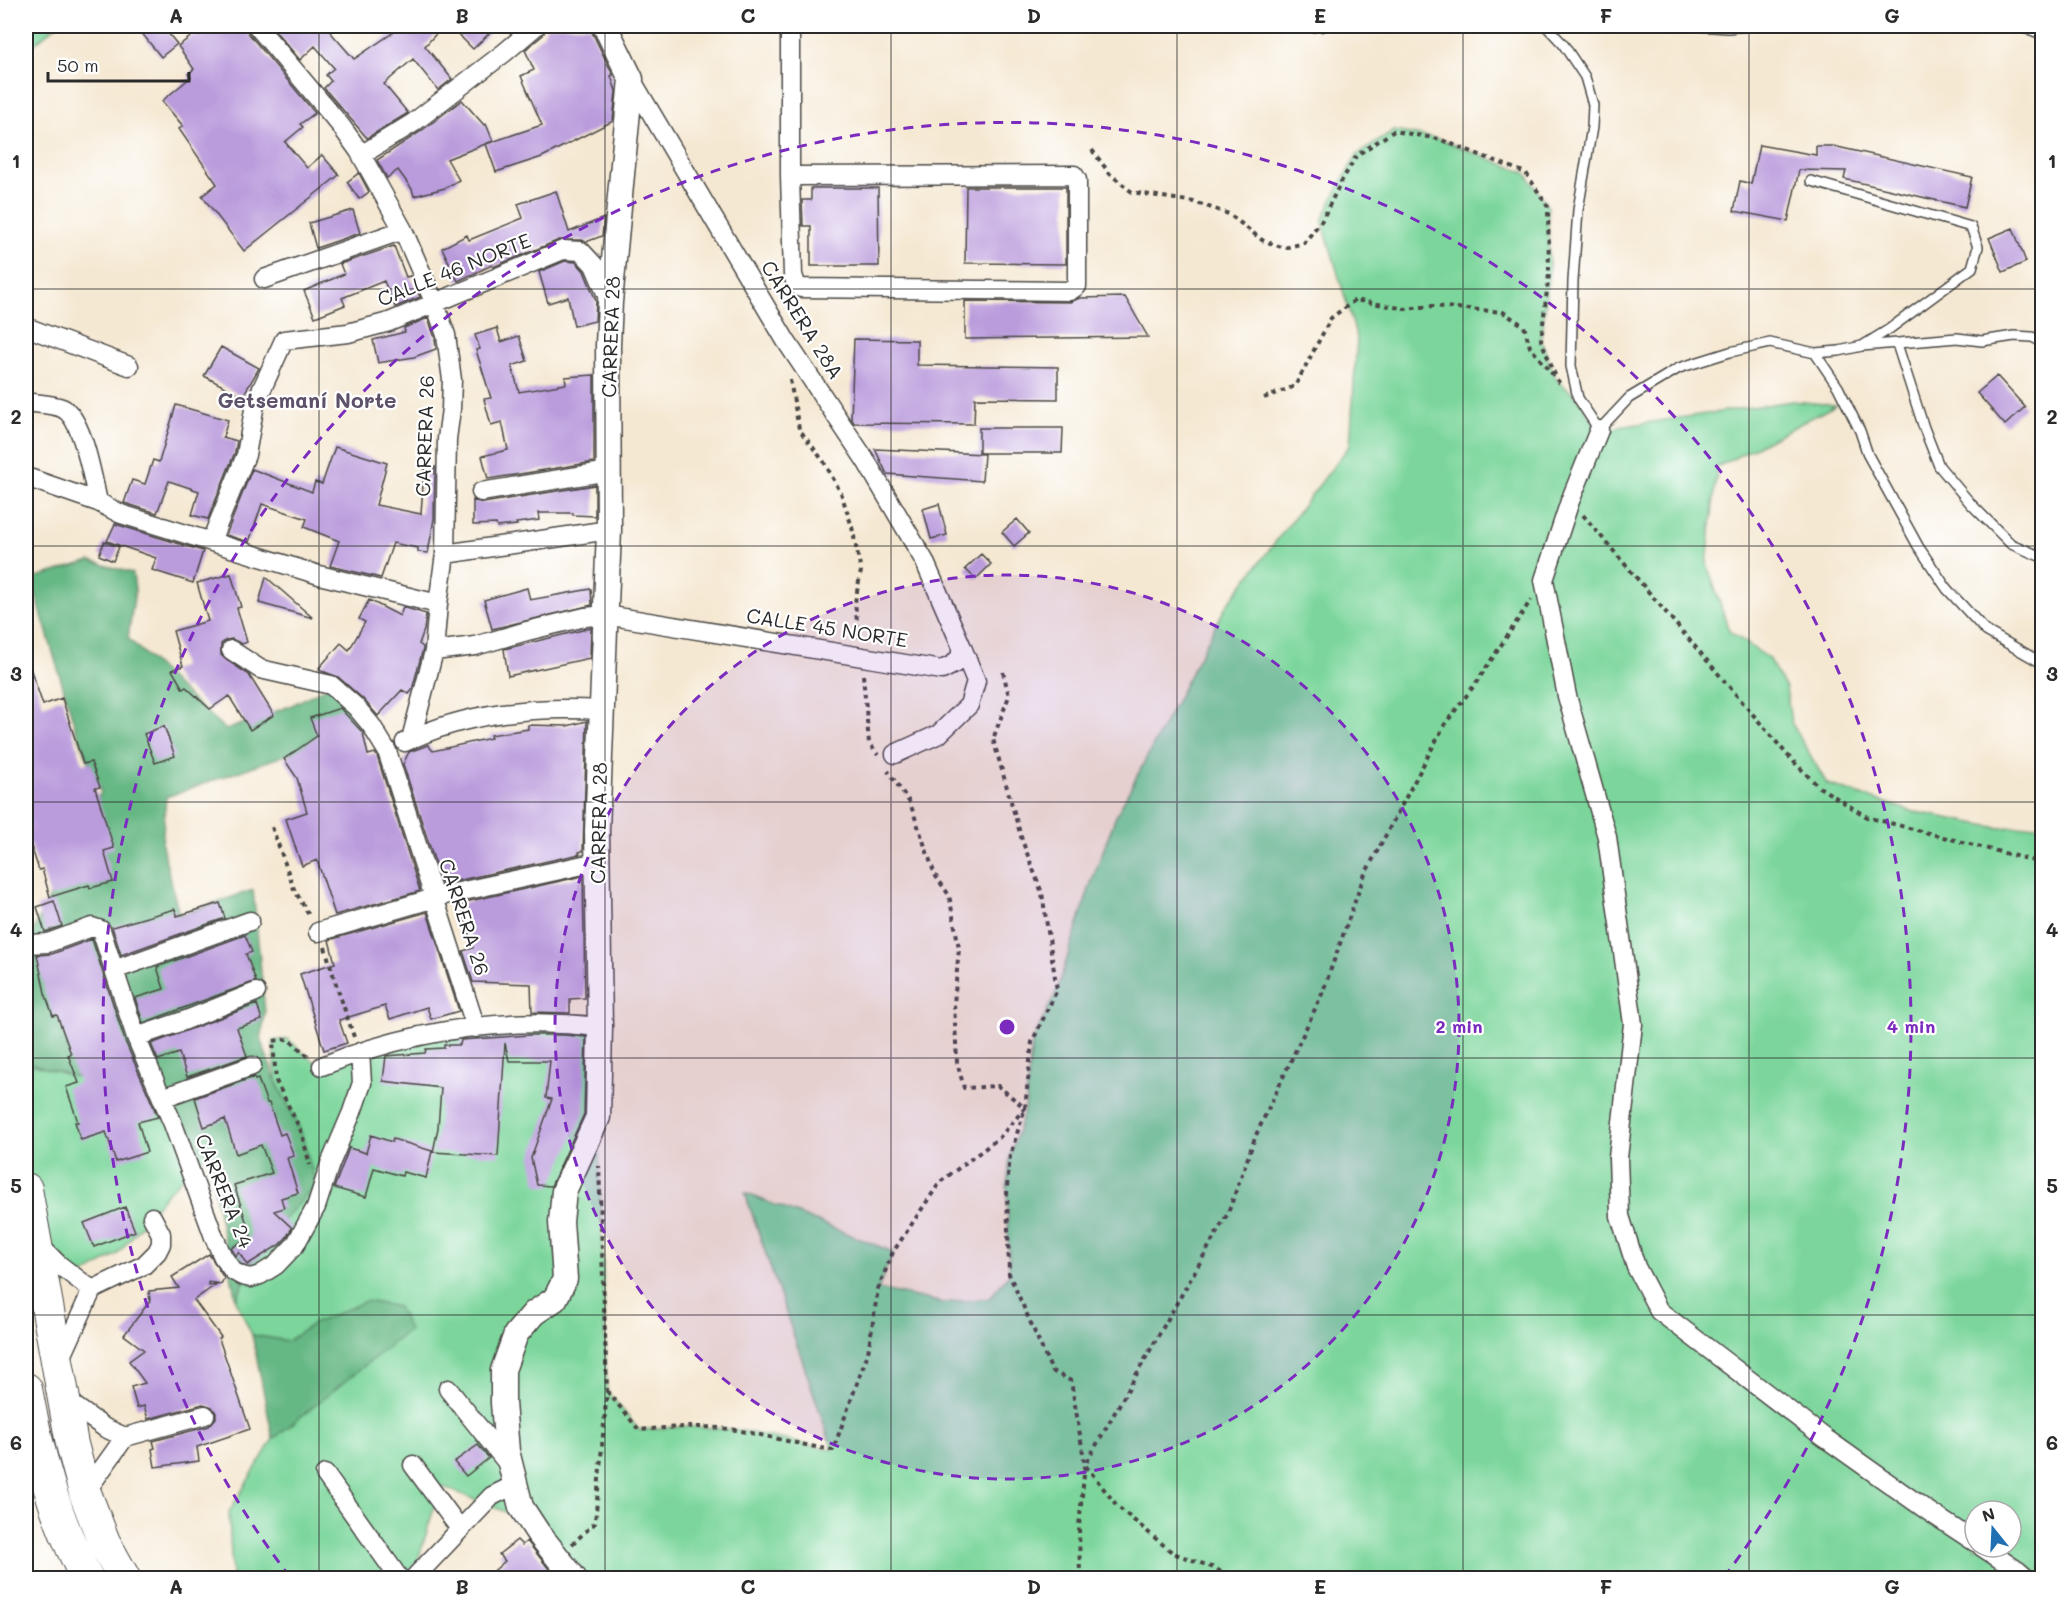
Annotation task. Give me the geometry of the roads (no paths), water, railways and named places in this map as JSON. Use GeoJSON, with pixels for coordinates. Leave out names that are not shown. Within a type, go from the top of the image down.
{"type":"FeatureCollection","features":[{"type":"Feature","properties":{"kind":"highway"},"geometry":{"type":"LineString","coordinates":[[26,1188],[72,1444],[85,1493],[104,1542],[124,1578]]}},
{"type":"Feature","properties":{"kind":"highway"},"geometry":{"type":"LineString","coordinates":[[26,1389],[33,1430],[52,1497],[87,1578]]}},
{"type":"Feature","properties":{"kind":"street","name":"CARRERA 26"},"geometry":{"type":"LineString","coordinates":[[257,26],[342,126],[366,150],[435,304],[446,335],[452,380],[452,409],[447,439],[445,554],[434,651],[411,739]]}},
{"type":"Feature","properties":{"kind":"street"},"geometry":{"type":"LineString","coordinates":[[366,150],[413,123],[536,26]]}},
{"type":"Feature","properties":{"kind":"street"},"geometry":{"type":"LineString","coordinates":[[605,26],[631,79]]}},
{"type":"Feature","properties":{"kind":"street"},"geometry":{"type":"LineString","coordinates":[[790,26],[790,176],[793,275],[796,284],[801,288],[1070,291],[1077,286],[1077,180],[1071,173],[790,176]]}},
{"type":"Feature","properties":{"kind":"street","name":"CARRERA 28"},"geometry":{"type":"LineString","coordinates":[[569,1571],[538,1533],[521,1507],[507,1451],[503,1370],[516,1334],[534,1313],[555,1299],[565,1279],[561,1222],[564,1191],[598,1117],[600,1027],[597,862],[609,530],[610,302],[631,79]]}},
{"type":"Feature","properties":{"kind":"street","name":"CARRERA 28A"},"geometry":{"type":"LineString","coordinates":[[631,79],[786,341],[866,461],[924,560],[961,645]]}},
{"type":"Feature","properties":{"kind":"street"},"geometry":{"type":"LineString","coordinates":[[264,279],[402,230]]}},
{"type":"Feature","properties":{"kind":"street","name":"CALLE 46 NORTE"},"geometry":{"type":"LineString","coordinates":[[211,541],[246,455],[255,404],[284,340],[348,333],[389,322],[563,250],[581,251],[594,265],[610,302]]}},
{"type":"Feature","properties":{"kind":"street"},"geometry":{"type":"LineString","coordinates":[[26,327],[129,366]]}},
{"type":"Feature","properties":{"kind":"street"},"geometry":{"type":"LineString","coordinates":[[26,402],[63,408],[75,419],[98,502]]}},
{"type":"Feature","properties":{"kind":"street"},"geometry":{"type":"LineString","coordinates":[[1599,430],[1570,501],[1544,580],[1567,696],[1607,837],[1631,1012],[1632,1024],[1618,1158],[1620,1216],[1636,1267],[1659,1311],[1825,1438],[1963,1534]]}},
{"type":"Feature","properties":{"kind":"street"},"geometry":{"type":"LineString","coordinates":[[481,492],[609,471]]}},
{"type":"Feature","properties":{"kind":"street"},"geometry":{"type":"LineString","coordinates":[[26,477],[98,502],[121,514],[319,575],[438,604]]}},
{"type":"Feature","properties":{"kind":"street"},"geometry":{"type":"LineString","coordinates":[[445,554],[609,530]]}},
{"type":"Feature","properties":{"kind":"street"},"geometry":{"type":"LineString","coordinates":[[434,651],[475,646],[585,617],[606,615]]}},
{"type":"Feature","properties":{"kind":"street","name":"CALLE 45 NORTE"},"geometry":{"type":"LineString","coordinates":[[606,615],[942,670],[954,664],[961,656],[961,645]]}},
{"type":"Feature","properties":{"kind":"street"},"geometry":{"type":"LineString","coordinates":[[895,754],[939,734],[969,705],[976,681],[961,645]]}},
{"type":"Feature","properties":{"kind":"street","name":"CARRERA 26"},"geometry":{"type":"LineString","coordinates":[[231,650],[260,669],[332,686],[356,707],[371,725],[387,751],[476,1028]]}},
{"type":"Feature","properties":{"kind":"street"},"geometry":{"type":"LineString","coordinates":[[387,751],[411,739],[473,718],[504,712],[537,708],[602,710]]}},
{"type":"Feature","properties":{"kind":"street"},"geometry":{"type":"LineString","coordinates":[[318,932],[524,876],[597,862]]}},
{"type":"Feature","properties":{"kind":"street"},"geometry":{"type":"LineString","coordinates":[[114,970],[250,921]]}},
{"type":"Feature","properties":{"kind":"street","name":"CARRERA 24"},"geometry":{"type":"LineString","coordinates":[[26,944],[48,943],[92,927],[101,930],[136,1037],[223,1257],[233,1271],[251,1278],[276,1264],[295,1245],[316,1207],[330,1164],[362,1083],[360,1052]]}},
{"type":"Feature","properties":{"kind":"street"},"geometry":{"type":"LineString","coordinates":[[136,1037],[256,992]]}},
{"type":"Feature","properties":{"kind":"street"},"geometry":{"type":"LineString","coordinates":[[322,1066],[360,1052],[448,1030],[533,1023],[600,1027]]}},
{"type":"Feature","properties":{"kind":"street"},"geometry":{"type":"LineString","coordinates":[[162,1098],[252,1066]]}},
{"type":"Feature","properties":{"kind":"street"},"geometry":{"type":"LineString","coordinates":[[57,1367],[92,1290],[144,1265],[157,1252],[161,1244],[160,1234],[152,1217]]}},
{"type":"Feature","properties":{"kind":"street"},"geometry":{"type":"LineString","coordinates":[[35,1240],[58,1264],[92,1290]]}},
{"type":"Feature","properties":{"kind":"street"},"geometry":{"type":"LineString","coordinates":[[414,1578],[513,1476],[448,1389]]}},
{"type":"Feature","properties":{"kind":"street"},"geometry":{"type":"LineString","coordinates":[[63,1398],[105,1428],[125,1437]]}},
{"type":"Feature","properties":{"kind":"street"},"geometry":{"type":"LineString","coordinates":[[85,1493],[125,1437],[205,1415]]}},
{"type":"Feature","properties":{"kind":"street"},"geometry":{"type":"LineString","coordinates":[[413,1465],[460,1529]]}},
{"type":"Feature","properties":{"kind":"street"},"geometry":{"type":"LineString","coordinates":[[326,1474],[399,1578]]}},
{"type":"Feature","properties":{"kind":"street"},"geometry":{"type":"LineString","coordinates":[[2000,1559],[2026,1578]]}},
{"type":"Feature","properties":{"kind":"lane"},"geometry":{"type":"LineString","coordinates":[[1546,26],[1563,44],[1585,77],[1593,105],[1592,128],[1578,210],[1573,281],[1571,366],[1578,399],[1599,430],[1629,398],[1679,368],[1730,352],[1770,343],[1815,353],[1862,346],[1957,338],[1982,341],[2014,336],[2032,337],[2043,342]]}},
{"type":"Feature","properties":{"kind":"lane"},"geometry":{"type":"LineString","coordinates":[[1698,26],[1728,28],[1749,26]]}},
{"type":"Feature","properties":{"kind":"lane"},"geometry":{"type":"LineString","coordinates":[[2020,26],[2043,34]]}},
{"type":"Feature","properties":{"kind":"lane"},"geometry":{"type":"LineString","coordinates":[[1811,181],[1971,227],[1978,247],[1972,268],[1888,330],[1862,346]]}},
{"type":"Feature","properties":{"kind":"lane"},"geometry":{"type":"LineString","coordinates":[[1897,344],[1924,428],[1939,466],[1971,504],[2011,544],[2043,557]]}},
{"type":"Feature","properties":{"kind":"lane"},"geometry":{"type":"LineString","coordinates":[[1815,353],[1838,387],[1860,431],[1868,455],[1918,546],[1947,589],[1986,631],[2043,663]]}},
{"type":"Feature","properties":{"kind":"district","name":"Getsemaní Norte"},"geometry":{"type":"Point","coordinates":[307,401]}}]}
